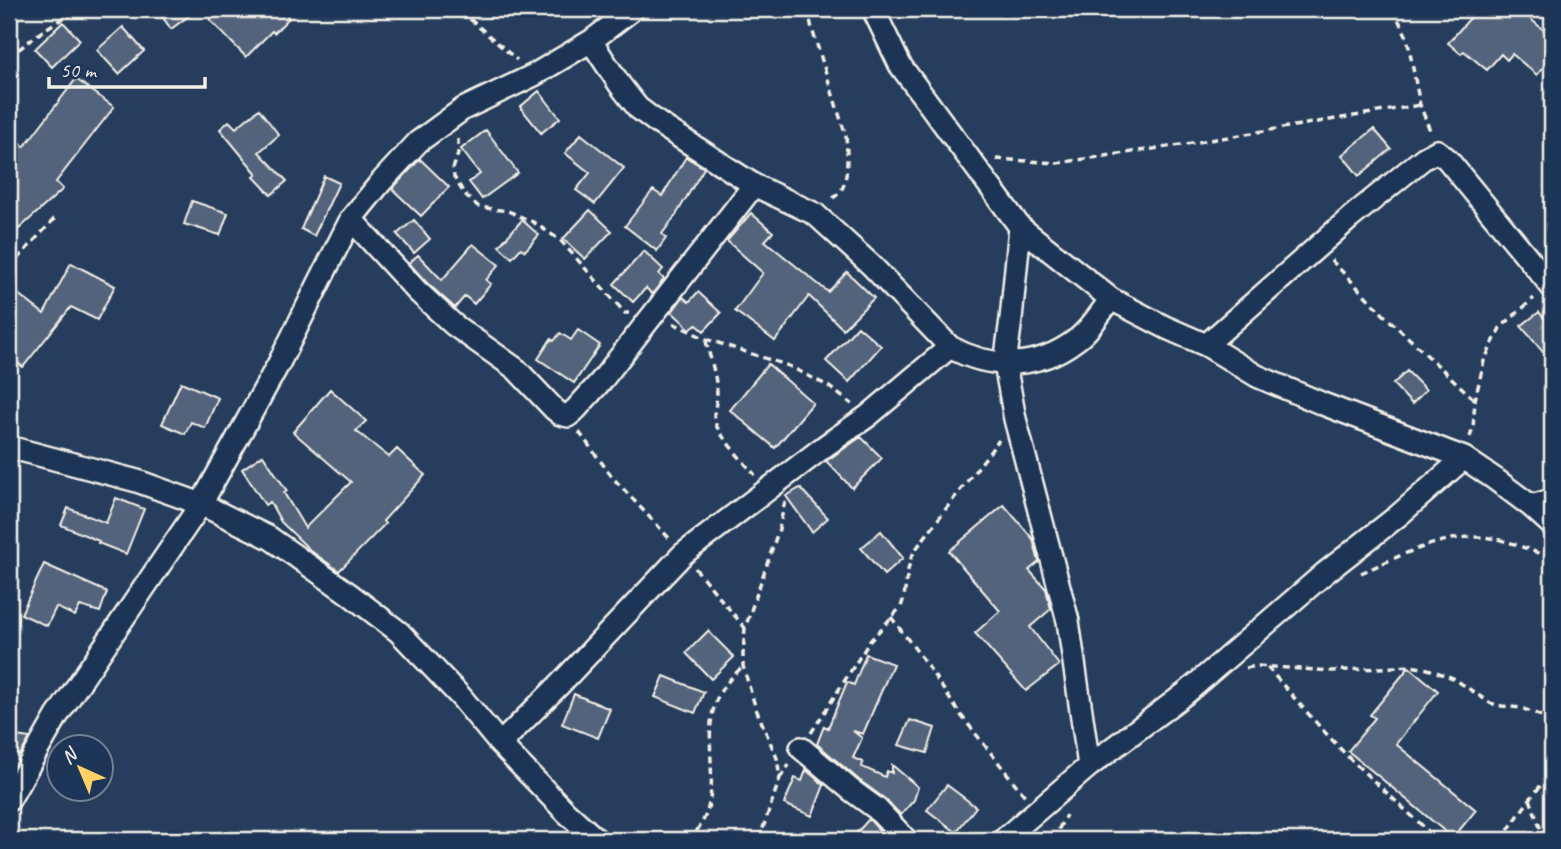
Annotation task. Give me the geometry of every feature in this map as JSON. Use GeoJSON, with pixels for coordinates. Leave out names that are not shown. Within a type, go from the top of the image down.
{"type":"FeatureCollection","features":[{"type":"Feature","properties":{"kind":"street"},"geometry":{"type":"LineString","coordinates":[[9,800],[57,716],[201,504],[279,363],[351,219],[418,142],[463,109],[534,75],[591,41],[633,9]]}},
{"type":"Feature","properties":{"kind":"street"},"geometry":{"type":"LineString","coordinates":[[873,9],[900,65],[1020,227],[1111,299],[1206,345],[1257,376],[1464,458],[1531,506],[1552,525]]}},
{"type":"Feature","properties":{"kind":"street"},"geometry":{"type":"LineString","coordinates":[[591,41],[638,108],[754,185],[815,214],[871,265],[950,347],[976,359],[1005,364],[1036,361],[1077,340],[1111,299]]}},
{"type":"Feature","properties":{"kind":"street"},"geometry":{"type":"LineString","coordinates":[[1206,345],[1350,218],[1424,158],[1437,151],[1464,178],[1551,286]]}},
{"type":"Feature","properties":{"kind":"street"},"geometry":{"type":"LineString","coordinates":[[351,219],[417,291],[454,324],[516,369],[560,414],[568,416],[602,380],[754,185]]}},
{"type":"Feature","properties":{"kind":"street"},"geometry":{"type":"LineString","coordinates":[[1020,227],[1005,364],[1015,419],[1068,621],[1089,766]]}},
{"type":"Feature","properties":{"kind":"street"},"geometry":{"type":"LineString","coordinates":[[500,744],[683,554],[868,415],[950,347]]}},
{"type":"Feature","properties":{"kind":"street"},"geometry":{"type":"LineString","coordinates":[[9,447],[137,481],[201,504],[270,538],[399,632],[461,697],[500,744],[597,840]]}},
{"type":"Feature","properties":{"kind":"street"},"geometry":{"type":"LineString","coordinates":[[1003,840],[1089,766],[1186,693],[1464,458]]}},
{"type":"Feature","properties":{"kind":"street"},"geometry":{"type":"LineString","coordinates":[[1531,506],[1552,500]]}},
{"type":"Feature","properties":{"kind":"street"},"geometry":{"type":"LineString","coordinates":[[801,748],[877,809],[906,840]]}},
{"type":"Feature","properties":{"kind":"path"},"geometry":{"type":"LineString","coordinates":[[9,57],[43,29],[78,11],[89,9]]}},
{"type":"Feature","properties":{"kind":"path"},"geometry":{"type":"LineString","coordinates":[[463,9],[471,20],[534,75]]}},
{"type":"Feature","properties":{"kind":"path"},"geometry":{"type":"LineString","coordinates":[[808,9],[846,136],[848,153],[843,188],[815,214]]}},
{"type":"Feature","properties":{"kind":"path"},"geometry":{"type":"LineString","coordinates":[[1393,9],[1407,37],[1420,105],[1437,151]]}},
{"type":"Feature","properties":{"kind":"path"},"geometry":{"type":"LineString","coordinates":[[968,158],[1057,163],[1420,105]]}},
{"type":"Feature","properties":{"kind":"path"},"geometry":{"type":"LineString","coordinates":[[458,136],[458,155],[453,169],[454,177],[465,195],[479,207],[508,211],[533,222],[559,240],[625,313],[654,313],[706,339],[789,366],[828,386],[868,415]]}},
{"type":"Feature","properties":{"kind":"path"},"geometry":{"type":"LineString","coordinates":[[9,268],[57,216]]}},
{"type":"Feature","properties":{"kind":"path"},"geometry":{"type":"LineString","coordinates":[[1318,247],[1384,315],[1475,400]]}},
{"type":"Feature","properties":{"kind":"path"},"geometry":{"type":"LineString","coordinates":[[1464,458],[1473,428],[1475,400],[1484,361],[1500,328],[1551,286]]}},
{"type":"Feature","properties":{"kind":"path"},"geometry":{"type":"LineString","coordinates":[[706,339],[717,396],[715,423],[768,490]]}},
{"type":"Feature","properties":{"kind":"path"},"geometry":{"type":"LineString","coordinates":[[568,416],[613,478],[683,554],[745,628]]}},
{"type":"Feature","properties":{"kind":"path"},"geometry":{"type":"LineString","coordinates":[[759,840],[780,778],[870,642],[901,607],[911,558],[916,549],[1015,419]]}},
{"type":"Feature","properties":{"kind":"path"},"geometry":{"type":"LineString","coordinates":[[780,778],[777,758],[756,709],[743,666],[745,628],[779,529],[791,472]]}},
{"type":"Feature","properties":{"kind":"path"},"geometry":{"type":"LineString","coordinates":[[1358,575],[1414,550],[1452,538],[1479,537],[1500,540],[1552,559]]}},
{"type":"Feature","properties":{"kind":"path"},"geometry":{"type":"LineString","coordinates":[[891,617],[960,714],[1037,811]]}},
{"type":"Feature","properties":{"kind":"path"},"geometry":{"type":"LineString","coordinates":[[688,840],[701,823],[709,801],[712,781],[711,720],[715,703],[720,692],[743,666]]}},
{"type":"Feature","properties":{"kind":"path"},"geometry":{"type":"LineString","coordinates":[[1246,668],[1258,666],[1331,671],[1411,666],[1454,678],[1490,703],[1521,708],[1552,720]]}},
{"type":"Feature","properties":{"kind":"path"},"geometry":{"type":"LineString","coordinates":[[1267,667],[1352,761],[1438,840]]}},
{"type":"Feature","properties":{"kind":"path"},"geometry":{"type":"LineString","coordinates":[[1501,840],[1552,771]]}},
{"type":"Feature","properties":{"kind":"path"},"geometry":{"type":"LineString","coordinates":[[1530,799],[1548,840]]}},
{"type":"Feature","properties":{"kind":"building"},"geometry":{"type":"Polygon","coordinates":[[[157,9],[198,9],[171,29],[157,9]]]}},
{"type":"Feature","properties":{"kind":"building"},"geometry":{"type":"Polygon","coordinates":[[[222,9],[281,9],[289,18],[246,57],[210,20],[222,9]]]}},
{"type":"Feature","properties":{"kind":"building"},"geometry":{"type":"Polygon","coordinates":[[[1478,9],[1535,9],[1528,17],[1552,37],[1552,56],[1537,75],[1512,54],[1507,60],[1501,54],[1487,70],[1464,51],[1461,54],[1448,43],[1478,9]]]}},
{"type":"Feature","properties":{"kind":"building"},"geometry":{"type":"Polygon","coordinates":[[[63,22],[80,40],[52,67],[35,49],[63,22]]]}},
{"type":"Feature","properties":{"kind":"building"},"geometry":{"type":"Polygon","coordinates":[[[123,27],[144,51],[119,74],[97,50],[123,27]]]}},
{"type":"Feature","properties":{"kind":"building"},"geometry":{"type":"Polygon","coordinates":[[[76,79],[114,107],[56,182],[63,189],[9,238],[9,152],[20,142],[24,147],[76,79]]]}},
{"type":"Feature","properties":{"kind":"building"},"geometry":{"type":"Polygon","coordinates":[[[539,91],[560,118],[541,133],[520,107],[539,91]]]}},
{"type":"Feature","properties":{"kind":"building"},"geometry":{"type":"Polygon","coordinates":[[[259,109],[279,135],[259,152],[287,181],[271,195],[254,177],[257,174],[220,129],[229,121],[236,128],[259,109]]]}},
{"type":"Feature","properties":{"kind":"building"},"geometry":{"type":"Polygon","coordinates":[[[1374,129],[1391,149],[1359,176],[1342,155],[1374,129]]]}},
{"type":"Feature","properties":{"kind":"building"},"geometry":{"type":"Polygon","coordinates":[[[486,130],[518,173],[482,199],[469,182],[480,174],[461,149],[486,130]]]}},
{"type":"Feature","properties":{"kind":"building"},"geometry":{"type":"Polygon","coordinates":[[[581,134],[624,168],[595,204],[576,190],[590,173],[565,153],[581,134]]]}},
{"type":"Feature","properties":{"kind":"building"},"geometry":{"type":"Polygon","coordinates":[[[686,157],[704,168],[662,234],[666,238],[657,251],[625,226],[653,190],[662,196],[686,157]]]}},
{"type":"Feature","properties":{"kind":"building"},"geometry":{"type":"Polygon","coordinates":[[[420,159],[449,187],[421,216],[392,189],[420,159]]]}},
{"type":"Feature","properties":{"kind":"building"},"geometry":{"type":"Polygon","coordinates":[[[324,176],[339,183],[314,236],[301,229],[324,176]]]}},
{"type":"Feature","properties":{"kind":"building"},"geometry":{"type":"Polygon","coordinates":[[[192,201],[228,213],[220,235],[184,224],[192,201]]]}},
{"type":"Feature","properties":{"kind":"building"},"geometry":{"type":"Polygon","coordinates":[[[590,210],[612,231],[585,259],[563,239],[590,210]]]}},
{"type":"Feature","properties":{"kind":"building"},"geometry":{"type":"Polygon","coordinates":[[[751,213],[773,232],[765,241],[828,292],[847,272],[874,298],[843,329],[809,296],[775,341],[735,311],[763,273],[727,241],[751,213]]]}},
{"type":"Feature","properties":{"kind":"building"},"geometry":{"type":"Polygon","coordinates":[[[414,220],[430,239],[414,253],[397,234],[414,220]]]}},
{"type":"Feature","properties":{"kind":"building"},"geometry":{"type":"Polygon","coordinates":[[[522,220],[539,235],[525,251],[521,248],[512,258],[499,246],[522,220]]]}},
{"type":"Feature","properties":{"kind":"building"},"geometry":{"type":"Polygon","coordinates":[[[473,244],[499,265],[486,280],[491,284],[474,304],[465,296],[455,308],[409,263],[418,255],[442,280],[473,244]]]}},
{"type":"Feature","properties":{"kind":"building"},"geometry":{"type":"Polygon","coordinates":[[[644,251],[663,269],[659,274],[664,279],[652,294],[646,288],[633,302],[614,284],[644,251]]]}},
{"type":"Feature","properties":{"kind":"building"},"geometry":{"type":"Polygon","coordinates":[[[71,263],[115,286],[97,320],[71,307],[23,367],[9,356],[9,287],[44,314],[71,263]]]}},
{"type":"Feature","properties":{"kind":"building"},"geometry":{"type":"Polygon","coordinates":[[[698,292],[721,313],[704,331],[696,324],[690,329],[672,312],[683,297],[689,302],[698,292]]]}},
{"type":"Feature","properties":{"kind":"building"},"geometry":{"type":"Polygon","coordinates":[[[1539,312],[1552,327],[1552,344],[1543,352],[1521,326],[1539,312]]]}},
{"type":"Feature","properties":{"kind":"building"},"geometry":{"type":"Polygon","coordinates":[[[858,326],[881,346],[849,382],[826,361],[858,326]]]}},
{"type":"Feature","properties":{"kind":"building"},"geometry":{"type":"Polygon","coordinates":[[[578,330],[600,345],[574,383],[538,359],[551,339],[554,341],[560,333],[571,340],[578,330]]]}},
{"type":"Feature","properties":{"kind":"building"},"geometry":{"type":"Polygon","coordinates":[[[768,364],[813,403],[775,448],[730,410],[768,364]]]}},
{"type":"Feature","properties":{"kind":"building"},"geometry":{"type":"Polygon","coordinates":[[[1407,371],[1426,390],[1412,404],[1393,384],[1407,371]]]}},
{"type":"Feature","properties":{"kind":"building"},"geometry":{"type":"Polygon","coordinates":[[[181,382],[218,398],[205,428],[191,422],[185,434],[162,424],[181,382]]]}},
{"type":"Feature","properties":{"kind":"building"},"geometry":{"type":"Polygon","coordinates":[[[330,389],[366,421],[356,431],[389,457],[397,449],[425,475],[383,521],[385,524],[339,571],[311,551],[281,522],[270,502],[265,505],[242,469],[263,455],[287,491],[284,493],[305,528],[351,482],[293,432],[330,389]]]}},
{"type":"Feature","properties":{"kind":"building"},"geometry":{"type":"Polygon","coordinates":[[[861,437],[882,458],[852,488],[826,461],[861,437]]]}},
{"type":"Feature","properties":{"kind":"building"},"geometry":{"type":"Polygon","coordinates":[[[800,488],[828,518],[812,532],[786,496],[800,488]]]}},
{"type":"Feature","properties":{"kind":"building"},"geometry":{"type":"Polygon","coordinates":[[[116,498],[144,509],[126,554],[61,525],[68,508],[106,523],[116,498]]]}},
{"type":"Feature","properties":{"kind":"building"},"geometry":{"type":"Polygon","coordinates":[[[1004,505],[1033,539],[1039,562],[1029,570],[1046,589],[1051,609],[1030,627],[1059,665],[1026,691],[975,633],[1000,611],[949,551],[1004,505]]]}},
{"type":"Feature","properties":{"kind":"building"},"geometry":{"type":"Polygon","coordinates":[[[881,531],[903,558],[884,575],[861,548],[881,531]]]}},
{"type":"Feature","properties":{"kind":"building"},"geometry":{"type":"Polygon","coordinates":[[[44,564],[107,592],[100,612],[80,606],[75,616],[56,607],[47,626],[21,614],[44,564]]]}},
{"type":"Feature","properties":{"kind":"building"},"geometry":{"type":"Polygon","coordinates":[[[708,631],[734,657],[711,679],[686,653],[708,631]]]}},
{"type":"Feature","properties":{"kind":"building"},"geometry":{"type":"Polygon","coordinates":[[[866,654],[893,664],[863,734],[853,731],[862,738],[853,758],[863,762],[862,767],[885,777],[887,771],[892,773],[892,765],[918,787],[914,800],[901,815],[817,744],[824,726],[828,728],[847,682],[854,685],[866,654]]]}},
{"type":"Feature","properties":{"kind":"building"},"geometry":{"type":"Polygon","coordinates":[[[1409,667],[1438,691],[1396,744],[1476,810],[1453,838],[1348,751],[1375,718],[1370,715],[1409,667]]]}},
{"type":"Feature","properties":{"kind":"building"},"geometry":{"type":"Polygon","coordinates":[[[664,676],[704,692],[695,713],[655,697],[664,676]]]}},
{"type":"Feature","properties":{"kind":"building"},"geometry":{"type":"Polygon","coordinates":[[[574,694],[610,709],[598,738],[562,724],[574,694]]]}},
{"type":"Feature","properties":{"kind":"building"},"geometry":{"type":"Polygon","coordinates":[[[910,720],[935,728],[927,753],[899,745],[910,720]]]}},
{"type":"Feature","properties":{"kind":"building"},"geometry":{"type":"Polygon","coordinates":[[[9,735],[30,738],[20,755],[9,753],[9,735]]]}},
{"type":"Feature","properties":{"kind":"building"},"geometry":{"type":"Polygon","coordinates":[[[806,770],[824,785],[812,816],[784,804],[795,778],[802,781],[806,770]]]}},
{"type":"Feature","properties":{"kind":"building"},"geometry":{"type":"Polygon","coordinates":[[[947,785],[976,807],[956,832],[927,810],[947,785]]]}},
{"type":"Feature","properties":{"kind":"building"},"geometry":{"type":"Polygon","coordinates":[[[869,819],[888,840],[850,840],[869,819]]]}}]}
